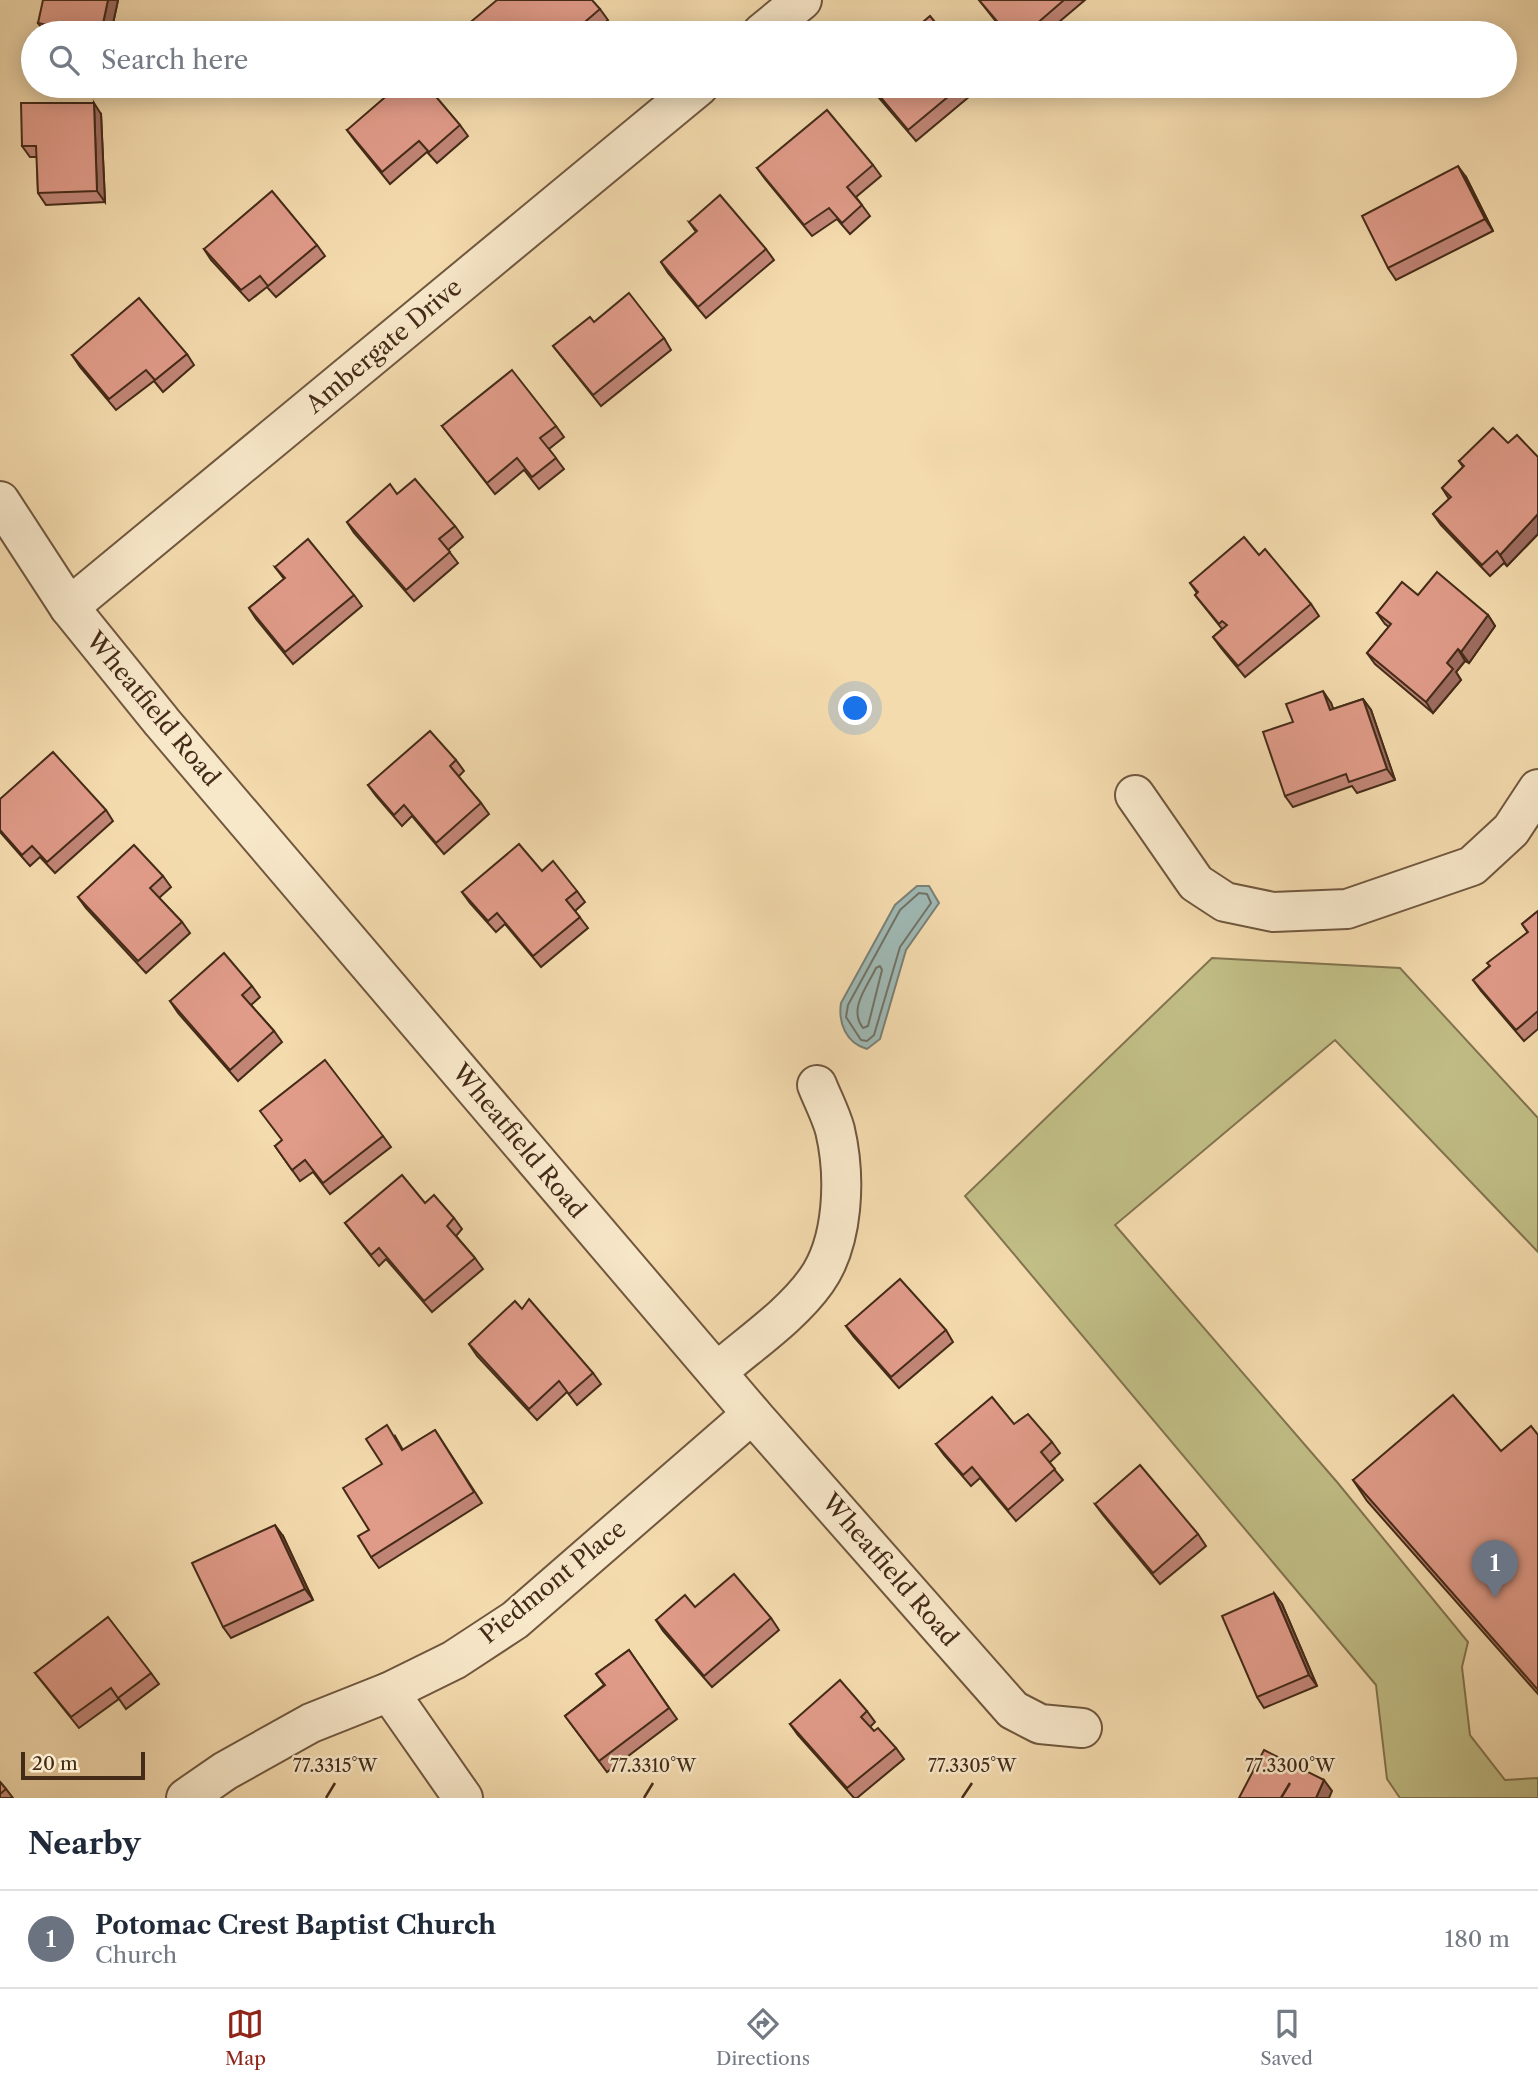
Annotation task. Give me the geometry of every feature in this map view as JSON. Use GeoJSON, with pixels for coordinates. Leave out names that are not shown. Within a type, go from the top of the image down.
{"type":"FeatureCollection","features":[{"type":"Feature","properties":{"kind":"street"},"geometry":{"type":"LineString","coordinates":[[777,21],[802,0]]}},
{"type":"Feature","properties":{"kind":"street","name":"Ambergate Drive"},"geometry":{"type":"LineString","coordinates":[[69,607],[684,98]]}},
{"type":"Feature","properties":{"kind":"street","name":"Wheatfield Road"},"geometry":{"type":"LineString","coordinates":[[0,501],[40,567],[69,607],[180,743],[752,1413],[1013,1710],[1040,1724],[1082,1728]]}},
{"type":"Feature","properties":{"kind":"street"},"geometry":{"type":"LineString","coordinates":[[1135,795],[1196,883],[1225,902],[1273,912],[1347,909],[1472,866],[1511,830],[1538,789]]}},
{"type":"Feature","properties":{"kind":"street"},"geometry":{"type":"LineString","coordinates":[[717,1372],[807,1292],[830,1257],[837,1226],[840,1170],[834,1126],[813,1096]]}},
{"type":"Feature","properties":{"kind":"street","name":"Piedmont Place"},"geometry":{"type":"LineString","coordinates":[[186,1798],[225,1771],[311,1723],[389,1692],[454,1660],[515,1620],[752,1413]]}},
{"type":"Feature","properties":{"kind":"street"},"geometry":{"type":"LineString","coordinates":[[389,1692],[463,1798]]}},
{"type":"Feature","properties":{"kind":"shaded area"},"geometry":{"type":"Polygon","coordinates":[[[1212,958],[1400,968],[1538,1118],[1538,1252],[1335,1040],[1115,1225],[1337,1482],[1468,1642],[1462,1667],[1470,1735],[1505,1780],[1538,1778],[1538,1798],[1400,1798],[1387,1779],[1376,1685],[965,1196],[1212,958]]]}},
{"type":"Feature","properties":{"kind":"water"},"geometry":{"type":"Polygon","coordinates":[[[917,886],[929,886],[939,903],[906,950],[880,1039],[867,1049],[854,1042],[845,1031],[841,1018],[841,1003],[895,905],[917,886]]]}},
{"type":"Feature","properties":{"kind":"building"},"geometry":{"type":"Polygon","coordinates":[[[43,0],[108,0],[104,21],[38,21],[43,0]]]}},
{"type":"Feature","properties":{"kind":"building"},"geometry":{"type":"Polygon","coordinates":[[[497,0],[592,0],[600,9],[586,21],[472,21],[497,0]]]}},
{"type":"Feature","properties":{"kind":"building"},"geometry":{"type":"Polygon","coordinates":[[[979,0],[1064,0],[1040,21],[997,21],[979,0]]]}},
{"type":"Feature","properties":{"kind":"building"},"geometry":{"type":"Polygon","coordinates":[[[384,98],[437,98],[460,125],[429,152],[419,141],[382,172],[347,130],[384,98]]]}},
{"type":"Feature","properties":{"kind":"building"},"geometry":{"type":"Polygon","coordinates":[[[881,98],[947,98],[908,130],[881,98]]]}},
{"type":"Feature","properties":{"kind":"building"},"geometry":{"type":"Polygon","coordinates":[[[21,103],[94,103],[97,191],[38,193],[36,146],[22,146],[21,103]]]}},
{"type":"Feature","properties":{"kind":"building"},"geometry":{"type":"Polygon","coordinates":[[[827,110],[873,165],[847,187],[862,205],[842,223],[829,208],[804,225],[757,168],[827,110]]]}},
{"type":"Feature","properties":{"kind":"building"},"geometry":{"type":"Polygon","coordinates":[[[1458,166],[1485,219],[1388,268],[1362,216],[1458,166]]]}},
{"type":"Feature","properties":{"kind":"building"},"geometry":{"type":"Polygon","coordinates":[[[272,191],[317,245],[268,286],[260,276],[241,290],[204,249],[272,191]]]}},
{"type":"Feature","properties":{"kind":"building"},"geometry":{"type":"Polygon","coordinates":[[[720,195],[766,249],[698,307],[661,262],[697,231],[689,222],[720,195]]]}},
{"type":"Feature","properties":{"kind":"building"},"geometry":{"type":"Polygon","coordinates":[[[629,293],[664,338],[593,395],[553,346],[590,317],[594,322],[629,293]]]}},
{"type":"Feature","properties":{"kind":"building"},"geometry":{"type":"Polygon","coordinates":[[[139,298],[187,354],[155,380],[146,370],[109,399],[72,355],[139,298]]]}},
{"type":"Feature","properties":{"kind":"building"},"geometry":{"type":"Polygon","coordinates":[[[512,370],[556,426],[540,438],[556,458],[532,477],[517,458],[487,483],[442,426],[512,370]]]}},
{"type":"Feature","properties":{"kind":"building"},"geometry":{"type":"Polygon","coordinates":[[[1493,428],[1508,443],[1517,435],[1538,457],[1538,514],[1500,555],[1497,551],[1482,565],[1433,514],[1451,497],[1442,488],[1464,466],[1459,461],[1493,428]]]}},
{"type":"Feature","properties":{"kind":"building"},"geometry":{"type":"Polygon","coordinates":[[[415,479],[455,526],[439,539],[450,552],[406,590],[347,522],[390,484],[397,494],[415,479]]]}},
{"type":"Feature","properties":{"kind":"building"},"geometry":{"type":"Polygon","coordinates":[[[1244,537],[1259,555],[1265,549],[1311,604],[1238,666],[1213,637],[1227,625],[1222,621],[1219,624],[1195,595],[1198,592],[1190,583],[1244,537]]]}},
{"type":"Feature","properties":{"kind":"building"},"geometry":{"type":"Polygon","coordinates":[[[308,539],[354,595],[285,652],[249,608],[285,578],[275,567],[308,539]]]}},
{"type":"Feature","properties":{"kind":"building"},"geometry":{"type":"Polygon","coordinates":[[[1437,572],[1488,615],[1461,652],[1458,649],[1447,663],[1453,669],[1426,702],[1367,653],[1391,624],[1377,613],[1402,582],[1418,595],[1437,572]]]}},
{"type":"Feature","properties":{"kind":"building"},"geometry":{"type":"Polygon","coordinates":[[[1323,691],[1330,710],[1363,699],[1387,769],[1349,782],[1346,774],[1285,796],[1263,732],[1293,722],[1286,704],[1323,691]]]}},
{"type":"Feature","properties":{"kind":"building"},"geometry":{"type":"Polygon","coordinates":[[[430,731],[456,760],[450,766],[481,803],[436,843],[404,805],[394,815],[368,785],[430,731]]]}},
{"type":"Feature","properties":{"kind":"building"},"geometry":{"type":"Polygon","coordinates":[[[53,752],[106,810],[47,862],[32,846],[22,855],[0,830],[0,799],[53,752]]]}},
{"type":"Feature","properties":{"kind":"building"},"geometry":{"type":"Polygon","coordinates":[[[519,844],[542,871],[553,861],[577,891],[566,900],[580,917],[533,956],[497,913],[488,921],[462,892],[519,844]]]}},
{"type":"Feature","properties":{"kind":"building"},"geometry":{"type":"Polygon","coordinates":[[[134,845],[163,876],[150,888],[182,922],[138,961],[78,897],[134,845]]]}},
{"type":"Feature","properties":{"kind":"building"},"geometry":{"type":"Polygon","coordinates":[[[1538,911],[1538,1011],[1516,1030],[1473,980],[1490,966],[1487,963],[1528,932],[1522,924],[1538,911]]]}},
{"type":"Feature","properties":{"kind":"building"},"geometry":{"type":"Polygon","coordinates":[[[224,953],[252,986],[242,995],[274,1031],[230,1070],[170,1001],[224,953]]]}},
{"type":"Feature","properties":{"kind":"building"},"geometry":{"type":"Polygon","coordinates":[[[325,1060],[383,1136],[323,1183],[305,1160],[292,1170],[275,1146],[282,1140],[260,1111],[325,1060]]]}},
{"type":"Feature","properties":{"kind":"building"},"geometry":{"type":"Polygon","coordinates":[[[402,1175],[425,1203],[434,1195],[454,1218],[447,1226],[475,1258],[424,1301],[379,1248],[371,1255],[345,1223],[402,1175]]]}},
{"type":"Feature","properties":{"kind":"building"},"geometry":{"type":"Polygon","coordinates":[[[900,1279],[946,1330],[891,1377],[846,1326],[900,1279]]]}},
{"type":"Feature","properties":{"kind":"building"},"geometry":{"type":"Polygon","coordinates":[[[529,1299],[593,1373],[569,1394],[559,1381],[529,1409],[469,1344],[515,1301],[522,1309],[529,1299]]]}},
{"type":"Feature","properties":{"kind":"building"},"geometry":{"type":"Polygon","coordinates":[[[1453,1395],[1501,1451],[1531,1426],[1538,1435],[1538,1690],[1353,1480],[1453,1395]]]}},
{"type":"Feature","properties":{"kind":"building"},"geometry":{"type":"Polygon","coordinates":[[[992,1397],[1014,1424],[1028,1414],[1052,1442],[1041,1452],[1055,1469],[1008,1510],[972,1467],[963,1475],[936,1444],[992,1397]]]}},
{"type":"Feature","properties":{"kind":"building"},"geometry":{"type":"Polygon","coordinates":[[[387,1425],[402,1450],[435,1430],[474,1492],[371,1557],[358,1536],[369,1530],[343,1488],[382,1464],[366,1439],[387,1425]]]}},
{"type":"Feature","properties":{"kind":"building"},"geometry":{"type":"Polygon","coordinates":[[[1140,1465],[1198,1534],[1153,1573],[1095,1504],[1140,1465]]]}},
{"type":"Feature","properties":{"kind":"building"},"geometry":{"type":"Polygon","coordinates":[[[275,1525],[305,1589],[223,1627],[192,1563],[275,1525]]]}},
{"type":"Feature","properties":{"kind":"building"},"geometry":{"type":"Polygon","coordinates":[[[734,1574],[771,1618],[704,1676],[656,1620],[685,1595],[695,1607],[734,1574]]]}},
{"type":"Feature","properties":{"kind":"building"},"geometry":{"type":"Polygon","coordinates":[[[1274,1593],[1309,1675],[1257,1697],[1222,1616],[1274,1593]]]}},
{"type":"Feature","properties":{"kind":"building"},"geometry":{"type":"Polygon","coordinates":[[[108,1617],[151,1673],[118,1698],[111,1688],[71,1717],[35,1673],[108,1617]]]}},
{"type":"Feature","properties":{"kind":"building"},"geometry":{"type":"Polygon","coordinates":[[[629,1650],[669,1708],[599,1761],[565,1716],[605,1685],[596,1674],[629,1650]]]}},
{"type":"Feature","properties":{"kind":"building"},"geometry":{"type":"Polygon","coordinates":[[[840,1680],[867,1711],[861,1717],[874,1731],[878,1728],[896,1748],[847,1788],[790,1724],[840,1680]]]}},
{"type":"Feature","properties":{"kind":"building"},"geometry":{"type":"Polygon","coordinates":[[[1264,1750],[1324,1780],[1316,1798],[1239,1798],[1264,1750]]]}},
{"type":"Feature","properties":{"kind":"building"},"geometry":{"type":"Polygon","coordinates":[[[0,1782],[6,1789],[0,1794],[0,1782]]]}},
{"type":"Feature","properties":{"kind":"place","name":"Potomac Crest Baptist Church"},"geometry":{"type":"Point","coordinates":[1495,1598]}}]}
